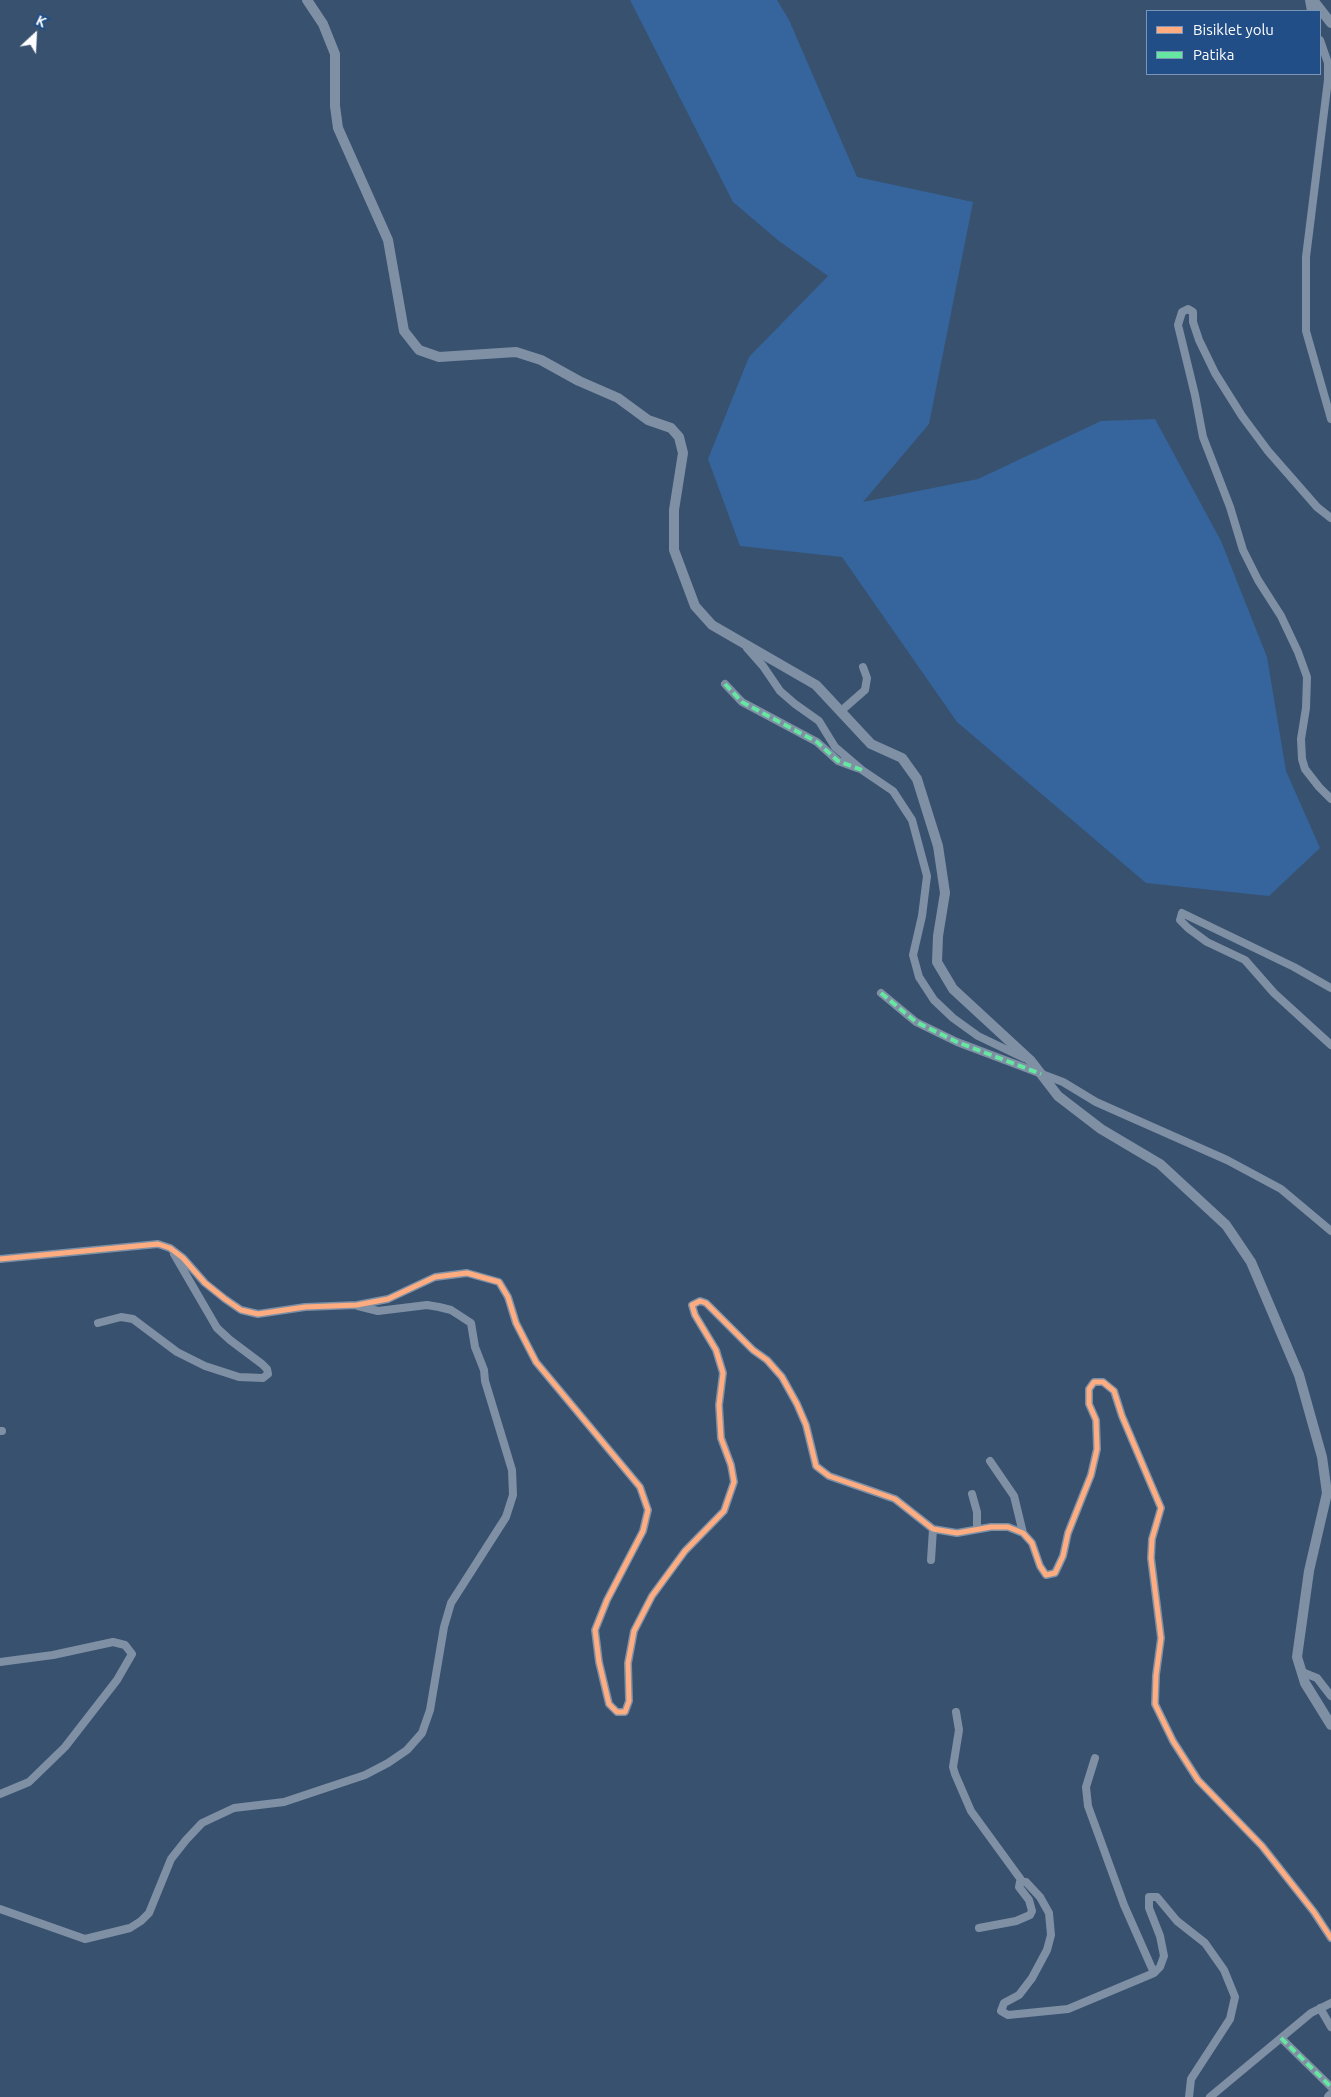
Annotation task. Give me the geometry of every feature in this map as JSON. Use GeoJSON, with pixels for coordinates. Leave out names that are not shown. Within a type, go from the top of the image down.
{"type":"FeatureCollection","features":[{"type":"Feature","properties":{"kind":"street"},"geometry":{"type":"LineString","coordinates":[[307,0],[323,24],[335,54],[335,106],[338,128],[388,240],[404,331],[419,350],[439,357],[516,352],[541,360],[579,381],[618,398],[648,420],[671,428],[680,437],[683,453],[674,510],[674,550],[695,606],[712,625],[816,685],[871,744],[902,758],[917,779],[938,846],[945,893],[938,936],[937,962],[953,989],[1031,1061],[1058,1096],[1101,1129],[1160,1164],[1226,1225],[1251,1262],[1299,1375],[1322,1457],[1327,1493],[1310,1571],[1297,1657],[1305,1683],[1331,1725]]}},
{"type":"Feature","properties":{"kind":"street"},"geometry":{"type":"LineString","coordinates":[[1311,0],[1320,10]]}},
{"type":"Feature","properties":{"kind":"street"},"geometry":{"type":"LineString","coordinates":[[1321,12],[1331,23]]}},
{"type":"Feature","properties":{"kind":"street"},"geometry":{"type":"LineString","coordinates":[[1321,43],[1328,64],[1328,80],[1306,258],[1306,331],[1331,419]]}},
{"type":"Feature","properties":{"kind":"street"},"geometry":{"type":"LineString","coordinates":[[1331,518],[1318,507],[1280,465],[1242,416],[1215,372],[1199,340],[1193,322],[1193,312],[1188,309],[1182,312],[1178,324],[1203,437],[1228,499],[1243,550],[1258,580],[1282,616],[1307,676],[1306,708],[1301,739],[1302,759],[1305,769],[1331,799]]}},
{"type":"Feature","properties":{"kind":"street"},"geometry":{"type":"LineString","coordinates":[[744,644],[764,666],[780,691],[819,721],[835,747],[862,770],[893,791],[912,820],[927,876],[922,916],[913,955],[919,977],[934,1000],[953,1018],[978,1036],[1031,1061]]}},
{"type":"Feature","properties":{"kind":"street"},"geometry":{"type":"LineString","coordinates":[[841,710],[865,690],[867,678],[863,667]]}},
{"type":"Feature","properties":{"kind":"street"},"geometry":{"type":"LineString","coordinates":[[725,684],[742,702],[817,742],[838,761],[862,770]]}},
{"type":"Feature","properties":{"kind":"street"},"geometry":{"type":"LineString","coordinates":[[1331,988],[1294,967],[1182,913],[1180,920],[1188,928],[1206,942],[1245,960],[1274,993],[1331,1045]]}},
{"type":"Feature","properties":{"kind":"street"},"geometry":{"type":"LineString","coordinates":[[881,993],[916,1022],[957,1042],[1063,1082],[1096,1102],[1227,1160],[1273,1185],[1321,1221],[1331,1231]]}},
{"type":"Feature","properties":{"kind":"street"},"geometry":{"type":"LineString","coordinates":[[0,1260],[158,1244],[170,1248],[205,1283],[241,1310],[264,1314],[305,1307],[357,1305],[388,1299],[436,1277],[467,1273],[499,1282],[508,1298],[516,1323],[536,1362],[640,1487],[648,1510],[644,1532],[607,1600],[595,1630],[599,1662],[609,1704],[617,1712],[625,1712],[629,1701],[628,1663],[634,1631],[652,1596],[685,1551],[724,1510],[734,1482],[731,1465],[720,1438],[719,1405],[722,1373],[716,1350],[695,1315],[692,1305],[700,1301],[706,1303],[753,1350],[767,1360],[782,1377],[798,1404],[806,1425],[816,1466],[829,1476],[895,1499],[933,1529],[957,1533],[977,1529],[1008,1527],[1023,1533],[1032,1542],[1040,1566],[1046,1575],[1055,1573],[1063,1556],[1068,1533],[1091,1475],[1097,1449],[1096,1420],[1089,1404],[1089,1389],[1094,1382],[1103,1382],[1114,1391],[1122,1416],[1161,1508],[1152,1539],[1151,1558],[1161,1638],[1156,1675],[1156,1704],[1173,1742],[1198,1780],[1262,1846],[1314,1912],[1331,1938]]}},
{"type":"Feature","properties":{"kind":"street"},"geometry":{"type":"LineString","coordinates":[[98,1322],[121,1317],[133,1319],[172,1349],[199,1364],[239,1377],[263,1378],[268,1374],[267,1368],[216,1328],[170,1248]]}},
{"type":"Feature","properties":{"kind":"street"},"geometry":{"type":"LineString","coordinates":[[0,1910],[85,1940],[130,1928],[141,1921],[149,1912],[171,1859],[202,1823],[234,1808],[284,1802],[365,1775],[407,1750],[422,1733],[430,1710],[444,1627],[451,1603],[506,1517],[513,1495],[512,1470],[485,1381],[484,1370],[475,1347],[471,1323],[461,1315],[427,1305],[378,1311],[357,1305]]}},
{"type":"Feature","properties":{"kind":"street"},"geometry":{"type":"LineString","coordinates":[[990,1461],[1014,1496],[1023,1533]]}},
{"type":"Feature","properties":{"kind":"street"},"geometry":{"type":"LineString","coordinates":[[972,1494],[977,1512],[977,1529]]}},
{"type":"Feature","properties":{"kind":"street"},"geometry":{"type":"LineString","coordinates":[[932,1560],[933,1529]]}},
{"type":"Feature","properties":{"kind":"street"},"geometry":{"type":"LineString","coordinates":[[0,1662],[53,1655],[113,1642],[125,1645],[132,1654],[117,1680],[65,1747],[30,1782],[0,1794]]}},
{"type":"Feature","properties":{"kind":"street"},"geometry":{"type":"LineString","coordinates":[[1302,1672],[1317,1678],[1331,1696]]}},
{"type":"Feature","properties":{"kind":"street"},"geometry":{"type":"LineString","coordinates":[[956,1712],[959,1730],[953,1768],[971,1811],[1022,1881],[1026,1882],[1040,1897],[1049,1913],[1051,1935],[1047,1950],[1032,1978],[1019,1994],[1004,2004],[1001,2011],[1008,2015],[1068,2009],[1154,1973],[1160,1967],[1164,1956],[1160,1936],[1149,1908],[1150,1897],[1157,1897],[1177,1921],[1205,1943],[1224,1970],[1235,1997],[1230,2019],[1191,2079],[1189,2097]]}},
{"type":"Feature","properties":{"kind":"street"},"geometry":{"type":"LineString","coordinates":[[1095,1758],[1086,1787],[1088,1806],[1124,1905],[1154,1973]]}},
{"type":"Feature","properties":{"kind":"street"},"geometry":{"type":"LineString","coordinates":[[979,1928],[1016,1922],[1030,1915],[1032,1910],[1029,1900],[1019,1887],[1022,1881]]}},
{"type":"Feature","properties":{"kind":"street"},"geometry":{"type":"LineString","coordinates":[[1210,2097],[1311,2013],[1331,2003]]}},
{"type":"Feature","properties":{"kind":"street"},"geometry":{"type":"LineString","coordinates":[[1320,2008],[1331,2027]]}},
{"type":"Feature","properties":{"kind":"street"},"geometry":{"type":"LineString","coordinates":[[1281,2038],[1331,2087]]}},
{"type":"Feature","properties":{"kind":"shaded area"},"geometry":{"type":"Polygon","coordinates":[[[630,0],[777,0],[789,20],[857,177],[973,202],[929,424],[863,502],[978,479],[1101,421],[1155,419],[1221,541],[1267,657],[1286,771],[1320,848],[1269,896],[1146,883],[957,722],[842,557],[740,546],[708,459],[749,357],[828,276],[779,241],[733,202],[630,0]]]}},
{"type":"Feature","properties":{"kind":"marked path"},"geometry":{"type":"LineString","coordinates":[[725,684],[742,702],[817,742],[838,761],[862,770]]}},
{"type":"Feature","properties":{"kind":"marked path"},"geometry":{"type":"LineString","coordinates":[[881,993],[916,1022],[957,1042],[1041,1074]]}},
{"type":"Feature","properties":{"kind":"marked path"},"geometry":{"type":"LineString","coordinates":[[1281,2038],[1331,2087]]}},
{"type":"Feature","properties":{"kind":"cycle path"},"geometry":{"type":"LineString","coordinates":[[0,1259],[158,1244],[170,1248],[183,1258],[205,1283],[225,1299],[241,1310],[258,1314],[305,1307],[357,1305],[388,1299],[435,1277],[467,1273],[499,1282],[508,1297],[516,1323],[536,1362],[640,1487],[648,1510],[643,1531],[607,1600],[595,1630],[599,1662],[609,1704],[617,1712],[625,1712],[629,1701],[628,1663],[634,1631],[652,1596],[685,1551],[724,1511],[734,1482],[731,1465],[721,1438],[719,1405],[723,1373],[716,1350],[695,1315],[692,1305],[700,1301],[706,1303],[753,1350],[767,1360],[782,1377],[806,1425],[816,1466],[829,1476],[895,1499],[933,1529],[957,1533],[991,1527],[1008,1527],[1023,1533],[1032,1543],[1040,1566],[1046,1575],[1055,1573],[1063,1556],[1068,1533],[1091,1475],[1097,1449],[1096,1420],[1089,1404],[1089,1389],[1094,1382],[1103,1382],[1114,1391],[1122,1416],[1161,1508],[1152,1539],[1151,1558],[1161,1638],[1156,1675],[1155,1704],[1173,1741],[1198,1780],[1262,1846],[1314,1912],[1331,1938]]}}]}
